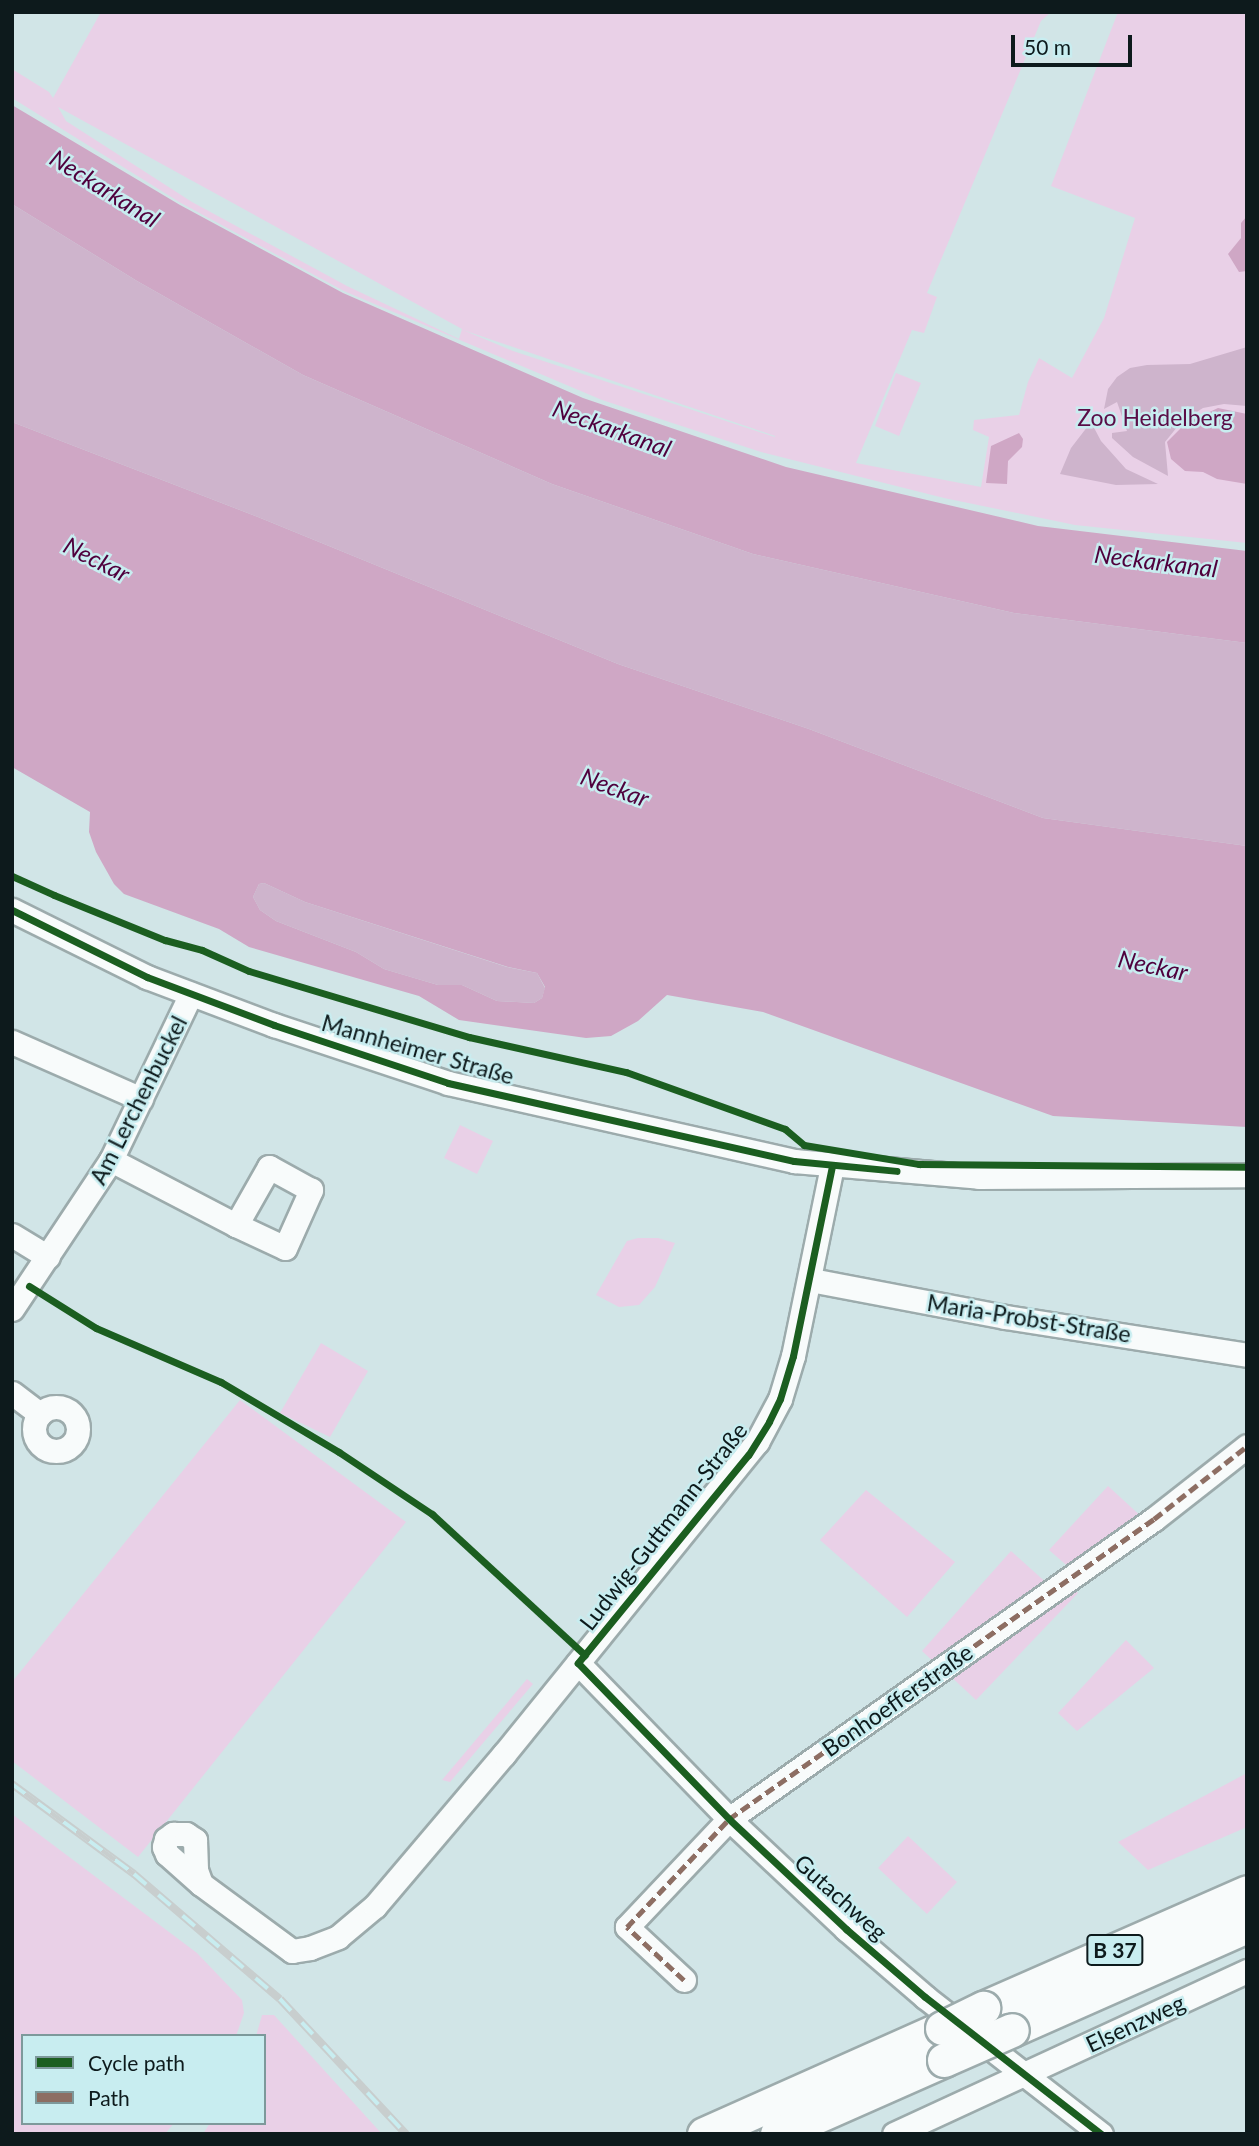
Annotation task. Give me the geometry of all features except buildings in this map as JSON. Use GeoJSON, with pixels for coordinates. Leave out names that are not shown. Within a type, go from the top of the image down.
{"type":"FeatureCollection","features":[{"type":"Feature","properties":{"kind":"highway","name":"B 37"},"geometry":{"type":"LineString","coordinates":[[776,2134],[943,2044],[983,2008],[1247,1892]]}},
{"type":"Feature","properties":{"kind":"highway","name":"B 37"},"geometry":{"type":"LineString","coordinates":[[704,2134],[943,2044],[1012,2030],[1247,1926]]}},
{"type":"Feature","properties":{"kind":"street","name":"Mannheimer Straße"},"geometry":{"type":"LineString","coordinates":[[12,910],[147,977],[274,1025],[448,1083],[726,1146],[832,1166],[979,1177],[1247,1175]]}},
{"type":"Feature","properties":{"kind":"street","name":"Am Lerchenbuckel"},"geometry":{"type":"LineString","coordinates":[[12,1309],[111,1160],[191,994]]}},
{"type":"Feature","properties":{"kind":"street"},"geometry":{"type":"LineString","coordinates":[[12,1042],[141,1099]]}},
{"type":"Feature","properties":{"kind":"street"},"geometry":{"type":"LineString","coordinates":[[111,1160],[236,1225]]}},
{"type":"Feature","properties":{"kind":"street","name":"Ludwig-Guttmann-Straße"},"geometry":{"type":"LineString","coordinates":[[201,1884],[292,1951],[310,1948],[338,1937],[383,1897],[757,1442],[786,1381],[811,1280],[832,1166]]}},
{"type":"Feature","properties":{"kind":"street"},"geometry":{"type":"LineString","coordinates":[[12,1235],[48,1257]]}},
{"type":"Feature","properties":{"kind":"street","name":"Maria-Probst-Straße"},"geometry":{"type":"LineString","coordinates":[[811,1280],[1005,1317],[1247,1355]]}},
{"type":"Feature","properties":{"kind":"street"},"geometry":{"type":"LineString","coordinates":[[12,1392],[40,1414]]}},
{"type":"Feature","properties":{"kind":"street","name":"Bonhoefferstraße"},"geometry":{"type":"LineString","coordinates":[[684,1980],[627,1927],[729,1819],[1154,1518],[1247,1446]]}},
{"type":"Feature","properties":{"kind":"street","name":"Gutachweg"},"geometry":{"type":"LineString","coordinates":[[578,1663],[729,1819],[846,1930],[1022,2074],[1101,2134]]}},
{"type":"Feature","properties":{"kind":"street","name":"Elsenzweg"},"geometry":{"type":"LineString","coordinates":[[894,2134],[1247,1971]]}},
{"type":"Feature","properties":{"kind":"green space","name":"Zoo Heidelberg"},"geometry":{"type":"Polygon","coordinates":[[[101,12],[1051,12],[1041,21],[927,293],[937,297],[924,333],[912,330],[856,463],[981,487],[989,437],[973,430],[974,420],[1019,415],[1028,382],[1039,358],[1072,378],[1104,318],[1135,218],[1051,186],[1118,12],[1247,12],[1247,543],[1075,525],[944,498],[761,452],[602,400],[344,291],[181,203],[12,98],[12,69],[49,92],[53,98],[101,12]],[[58,107],[66,121],[192,202],[347,286],[459,339],[462,329],[58,107]],[[463,330],[513,351],[775,437],[775,436],[463,330]]]}},
{"type":"Feature","properties":{"kind":"green space"},"geometry":{"type":"Polygon","coordinates":[[[12,204],[137,281],[303,375],[552,484],[753,554],[1014,613],[1247,643],[1247,846],[1043,818],[809,729],[618,664],[258,517],[12,422],[12,204]]]}},
{"type":"Feature","properties":{"kind":"green space","name":"Zoo Heidelberg"},"geometry":{"type":"Polygon","coordinates":[[[1247,347],[1247,406],[1224,404],[1203,408],[1182,421],[1165,442],[1168,476],[1133,457],[1112,438],[1112,433],[1127,431],[1117,402],[1104,409],[1108,389],[1117,377],[1130,368],[1190,364],[1247,347]]]}},
{"type":"Feature","properties":{"kind":"green space"},"geometry":{"type":"Polygon","coordinates":[[[896,373],[921,383],[899,436],[875,426],[896,373]]]}},
{"type":"Feature","properties":{"kind":"green space"},"geometry":{"type":"Polygon","coordinates":[[[1091,422],[1101,441],[1126,469],[1158,484],[1116,485],[1060,474],[1071,448],[1091,422]]]}},
{"type":"Feature","properties":{"kind":"green space"},"geometry":{"type":"Polygon","coordinates":[[[264,883],[305,902],[507,967],[537,973],[545,988],[542,998],[534,1003],[497,1001],[462,985],[438,985],[384,969],[356,952],[276,921],[260,910],[253,897],[259,884],[264,883]]]}},
{"type":"Feature","properties":{"kind":"green space"},"geometry":{"type":"Polygon","coordinates":[[[460,1125],[493,1141],[477,1174],[444,1158],[460,1125]]]}},
{"type":"Feature","properties":{"kind":"green space"},"geometry":{"type":"Polygon","coordinates":[[[658,1238],[675,1243],[655,1287],[639,1305],[619,1307],[596,1295],[627,1241],[658,1238]]]}},
{"type":"Feature","properties":{"kind":"green space"},"geometry":{"type":"Polygon","coordinates":[[[321,1343],[368,1371],[330,1437],[280,1413],[321,1343]]]}},
{"type":"Feature","properties":{"kind":"green space"},"geometry":{"type":"Polygon","coordinates":[[[240,1400],[406,1522],[138,1857],[12,1761],[12,1682],[240,1400]]]}},
{"type":"Feature","properties":{"kind":"green space"},"geometry":{"type":"Polygon","coordinates":[[[1108,1486],[1144,1519],[1072,1570],[1049,1550],[1108,1486]]]}},
{"type":"Feature","properties":{"kind":"green space"},"geometry":{"type":"Polygon","coordinates":[[[866,1490],[955,1562],[907,1617],[820,1540],[866,1490]]]}},
{"type":"Feature","properties":{"kind":"green space"},"geometry":{"type":"Polygon","coordinates":[[[1011,1551],[1050,1586],[937,1665],[922,1651],[1011,1551]]]}},
{"type":"Feature","properties":{"kind":"green space"},"geometry":{"type":"Polygon","coordinates":[[[1069,1585],[1078,1593],[976,1700],[947,1673],[1069,1585]]]}},
{"type":"Feature","properties":{"kind":"green space"},"geometry":{"type":"Polygon","coordinates":[[[1126,1640],[1154,1668],[1077,1731],[1058,1713],[1126,1640]]]}},
{"type":"Feature","properties":{"kind":"green space"},"geometry":{"type":"Polygon","coordinates":[[[527,1679],[533,1684],[450,1782],[442,1780],[527,1679]]]}},
{"type":"Feature","properties":{"kind":"green space"},"geometry":{"type":"Polygon","coordinates":[[[1247,1773],[1247,1827],[1148,1870],[1118,1842],[1247,1773]]]}},
{"type":"Feature","properties":{"kind":"green space"},"geometry":{"type":"Polygon","coordinates":[[[12,1814],[197,1953],[242,2000],[244,2013],[237,2034],[21,2034],[21,2125],[172,2125],[165,2134],[12,2134],[12,1814]]]}},
{"type":"Feature","properties":{"kind":"green space"},"geometry":{"type":"Polygon","coordinates":[[[908,1836],[957,1882],[927,1914],[878,1868],[908,1836]]]}},
{"type":"Feature","properties":{"kind":"green space"},"geometry":{"type":"Polygon","coordinates":[[[262,2015],[274,2015],[382,2134],[203,2134],[209,2125],[266,2125],[266,2034],[257,2034],[262,2015]]]}},
{"type":"Feature","properties":{"kind":"water","name":"Neckarkanal"},"geometry":{"type":"Polygon","coordinates":[[[12,105],[180,205],[343,293],[583,398],[786,467],[1038,526],[1247,551],[1247,643],[1014,613],[753,554],[552,484],[303,375],[137,281],[12,204],[12,105]]]}},
{"type":"Feature","properties":{"kind":"water"},"geometry":{"type":"Polygon","coordinates":[[[1247,216],[1247,271],[1239,272],[1228,254],[1241,238],[1241,223],[1247,216]]]}},
{"type":"Feature","properties":{"kind":"water"},"geometry":{"type":"Polygon","coordinates":[[[1218,408],[1247,414],[1247,484],[1217,479],[1203,472],[1185,471],[1171,459],[1167,442],[1186,423],[1218,408]]]}},
{"type":"Feature","properties":{"kind":"water","name":"Neckar"},"geometry":{"type":"Polygon","coordinates":[[[12,422],[258,517],[618,664],[809,729],[1043,818],[1247,846],[1247,1127],[1053,1116],[763,1012],[667,995],[638,1021],[611,1036],[586,1038],[459,1020],[419,996],[249,947],[219,929],[124,894],[114,884],[96,852],[89,832],[90,812],[12,767],[12,422]],[[264,883],[259,884],[253,897],[260,910],[276,921],[356,952],[384,969],[438,985],[462,985],[497,1001],[534,1003],[542,998],[545,987],[537,973],[508,967],[305,902],[264,883]]]}},
{"type":"Feature","properties":{"kind":"water"},"geometry":{"type":"Polygon","coordinates":[[[1019,433],[1023,439],[1022,447],[1008,461],[1007,484],[986,483],[991,446],[1019,433]]]}},
{"type":"Feature","properties":{"kind":"railway"},"geometry":{"type":"LineString","coordinates":[[12,1784],[134,1874],[280,1999],[406,2134]]}},
{"type":"Feature","properties":{"kind":"marked path"},"geometry":{"type":"LineString","coordinates":[[684,1980],[627,1927],[729,1819],[1154,1519],[1247,1446]]}},
{"type":"Feature","properties":{"kind":"cycle path"},"geometry":{"type":"LineString","coordinates":[[12,876],[165,940],[202,950],[249,971],[469,1037],[626,1072],[785,1129],[804,1145],[919,1164],[1247,1167]]}},
{"type":"Feature","properties":{"kind":"cycle path"},"geometry":{"type":"LineString","coordinates":[[12,910],[147,977],[274,1025],[448,1083],[794,1161],[897,1171]]}},
{"type":"Feature","properties":{"kind":"cycle path"},"geometry":{"type":"LineString","coordinates":[[832,1166],[793,1356],[780,1399],[769,1422],[748,1455],[578,1663],[729,1819],[846,1929],[925,1997],[1101,2134]]}},
{"type":"Feature","properties":{"kind":"cycle path"},"geometry":{"type":"LineString","coordinates":[[29,1286],[96,1328],[221,1382],[339,1452],[432,1514],[585,1655]]}}]}
